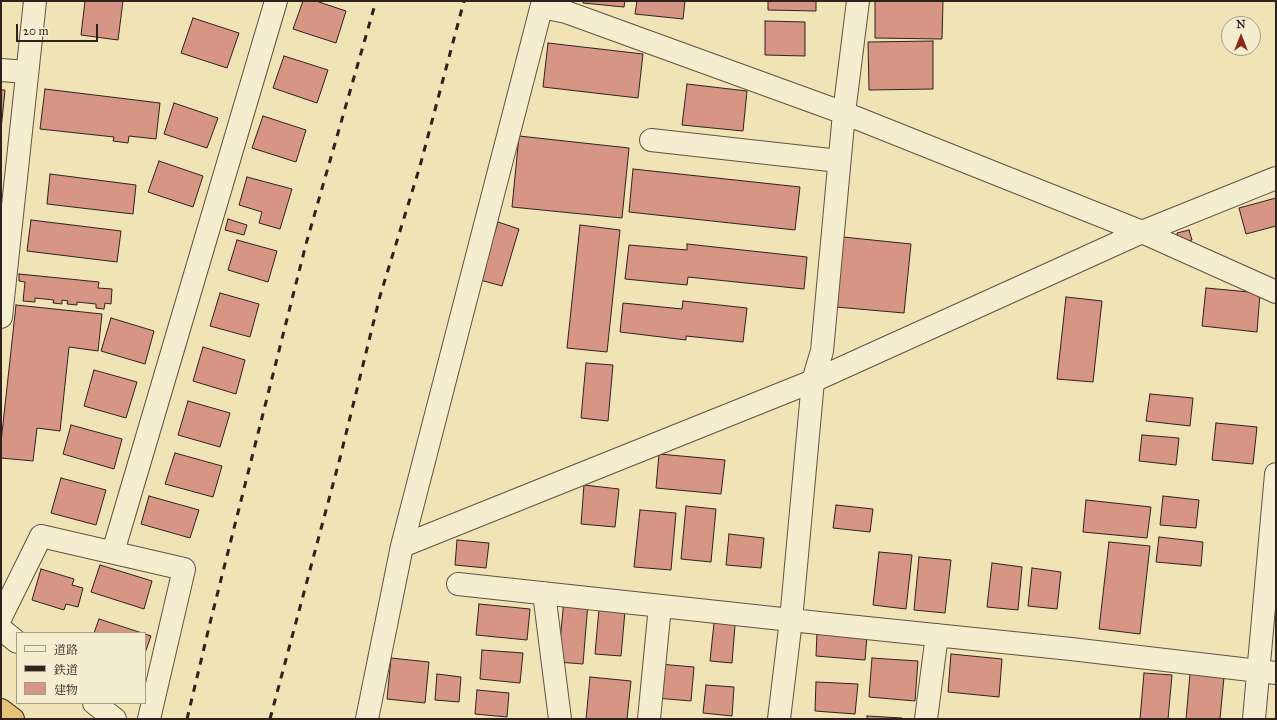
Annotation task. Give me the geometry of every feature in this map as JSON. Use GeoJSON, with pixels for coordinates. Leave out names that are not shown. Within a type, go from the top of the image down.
{"type":"FeatureCollection","features":[{"type":"Feature","properties":{"kind":"highway"},"geometry":{"type":"LineString","coordinates":[[1,710],[13,719]]}},
{"type":"Feature","properties":{"kind":"street"},"geometry":{"type":"LineString","coordinates":[[1,317],[35,1]]}},
{"type":"Feature","properties":{"kind":"street"},"geometry":{"type":"LineString","coordinates":[[113,552],[276,1]]}},
{"type":"Feature","properties":{"kind":"street"},"geometry":{"type":"LineString","coordinates":[[779,719],[791,620],[813,381],[822,350],[844,113],[858,1]]}},
{"type":"Feature","properties":{"kind":"street"},"geometry":{"type":"LineString","coordinates":[[367,719],[402,546],[542,4],[844,113],[1142,232],[1276,292]]}},
{"type":"Feature","properties":{"kind":"street"},"geometry":{"type":"LineString","coordinates":[[1,70],[27,72]]}},
{"type":"Feature","properties":{"kind":"street"},"geometry":{"type":"LineString","coordinates":[[651,140],[840,161]]}},
{"type":"Feature","properties":{"kind":"street"},"geometry":{"type":"LineString","coordinates":[[402,546],[813,381],[1142,232],[1276,178]]}},
{"type":"Feature","properties":{"kind":"street"},"geometry":{"type":"LineString","coordinates":[[1254,719],[1268,672],[1276,474]]}},
{"type":"Feature","properties":{"kind":"street"},"geometry":{"type":"LineString","coordinates":[[1,617],[41,536],[184,569],[149,719]]}},
{"type":"Feature","properties":{"kind":"street"},"geometry":{"type":"LineString","coordinates":[[458,584],[1072,649],[1268,672]]}},
{"type":"Feature","properties":{"kind":"street"},"geometry":{"type":"LineString","coordinates":[[544,593],[560,719]]}},
{"type":"Feature","properties":{"kind":"street"},"geometry":{"type":"LineString","coordinates":[[649,719],[660,606]]}},
{"type":"Feature","properties":{"kind":"street"},"geometry":{"type":"LineString","coordinates":[[1,629],[16,641]]}},
{"type":"Feature","properties":{"kind":"street"},"geometry":{"type":"LineString","coordinates":[[926,719],[937,635]]}},
{"type":"Feature","properties":{"kind":"street"},"geometry":{"type":"LineString","coordinates":[[95,704],[115,719]]}},
{"type":"Feature","properties":{"kind":"building"},"geometry":{"type":"Polygon","coordinates":[[[85,1],[123,1],[118,40],[81,35],[85,1]]]}},
{"type":"Feature","properties":{"kind":"building"},"geometry":{"type":"Polygon","coordinates":[[[303,1],[316,1],[346,11],[336,43],[293,29],[303,1]]]}},
{"type":"Feature","properties":{"kind":"building"},"geometry":{"type":"Polygon","coordinates":[[[583,1],[625,1],[624,7],[583,3],[583,1]]]}},
{"type":"Feature","properties":{"kind":"building"},"geometry":{"type":"Polygon","coordinates":[[[637,1],[685,1],[683,19],[635,14],[637,1]]]}},
{"type":"Feature","properties":{"kind":"building"},"geometry":{"type":"Polygon","coordinates":[[[768,1],[816,1],[816,11],[768,10],[768,1]]]}},
{"type":"Feature","properties":{"kind":"building"},"geometry":{"type":"Polygon","coordinates":[[[875,1],[943,1],[942,39],[875,38],[875,1]]]}},
{"type":"Feature","properties":{"kind":"building"},"geometry":{"type":"Polygon","coordinates":[[[193,18],[239,33],[227,68],[181,53],[193,18]]]}},
{"type":"Feature","properties":{"kind":"building"},"geometry":{"type":"Polygon","coordinates":[[[765,21],[805,22],[805,56],[765,55],[765,21]]]}},
{"type":"Feature","properties":{"kind":"building"},"geometry":{"type":"Polygon","coordinates":[[[933,41],[933,89],[869,90],[868,42],[933,41]]]}},
{"type":"Feature","properties":{"kind":"building"},"geometry":{"type":"Polygon","coordinates":[[[548,43],[643,54],[638,98],[543,87],[548,43]]]}},
{"type":"Feature","properties":{"kind":"building"},"geometry":{"type":"Polygon","coordinates":[[[284,56],[328,70],[317,103],[273,88],[284,56]]]}},
{"type":"Feature","properties":{"kind":"building"},"geometry":{"type":"Polygon","coordinates":[[[687,84],[747,91],[743,131],[682,125],[687,84]]]}},
{"type":"Feature","properties":{"kind":"building"},"geometry":{"type":"Polygon","coordinates":[[[45,89],[160,103],[156,139],[129,136],[128,143],[113,141],[114,137],[40,129],[45,89]]]}},
{"type":"Feature","properties":{"kind":"building"},"geometry":{"type":"Polygon","coordinates":[[[1,90],[5,90],[1,130],[1,90]]]}},
{"type":"Feature","properties":{"kind":"building"},"geometry":{"type":"Polygon","coordinates":[[[174,103],[218,118],[207,148],[164,134],[174,103]]]}},
{"type":"Feature","properties":{"kind":"building"},"geometry":{"type":"Polygon","coordinates":[[[263,116],[306,130],[296,162],[252,148],[263,116]]]}},
{"type":"Feature","properties":{"kind":"building"},"geometry":{"type":"Polygon","coordinates":[[[519,136],[629,148],[622,218],[512,207],[519,136]]]}},
{"type":"Feature","properties":{"kind":"building"},"geometry":{"type":"Polygon","coordinates":[[[159,161],[203,176],[193,207],[148,192],[159,161]]]}},
{"type":"Feature","properties":{"kind":"building"},"geometry":{"type":"Polygon","coordinates":[[[633,169],[800,187],[795,230],[629,212],[633,169]]]}},
{"type":"Feature","properties":{"kind":"building"},"geometry":{"type":"Polygon","coordinates":[[[50,174],[136,185],[133,214],[47,204],[50,174]]]}},
{"type":"Feature","properties":{"kind":"building"},"geometry":{"type":"Polygon","coordinates":[[[247,177],[292,189],[280,229],[259,223],[262,212],[239,205],[247,177]]]}},
{"type":"Feature","properties":{"kind":"building"},"geometry":{"type":"Polygon","coordinates":[[[1276,198],[1276,226],[1246,234],[1239,208],[1276,198]]]}},
{"type":"Feature","properties":{"kind":"building"},"geometry":{"type":"Polygon","coordinates":[[[228,219],[247,225],[244,235],[225,230],[228,219]]]}},
{"type":"Feature","properties":{"kind":"building"},"geometry":{"type":"Polygon","coordinates":[[[31,220],[121,231],[117,262],[27,251],[31,220]]]}},
{"type":"Feature","properties":{"kind":"building"},"geometry":{"type":"Polygon","coordinates":[[[498,222],[519,229],[502,286],[480,280],[498,222]]]}},
{"type":"Feature","properties":{"kind":"building"},"geometry":{"type":"Polygon","coordinates":[[[580,225],[620,230],[607,352],[567,348],[580,225]]]}},
{"type":"Feature","properties":{"kind":"building"},"geometry":{"type":"Polygon","coordinates":[[[1189,230],[1192,240],[1180,244],[1177,233],[1189,230]]]}},
{"type":"Feature","properties":{"kind":"building"},"geometry":{"type":"Polygon","coordinates":[[[843,237],[911,244],[904,313],[836,307],[843,237]]]}},
{"type":"Feature","properties":{"kind":"building"},"geometry":{"type":"Polygon","coordinates":[[[237,240],[277,251],[268,282],[228,270],[237,240]]]}},
{"type":"Feature","properties":{"kind":"building"},"geometry":{"type":"Polygon","coordinates":[[[687,244],[807,257],[804,289],[688,277],[687,285],[625,279],[629,245],[687,250],[687,244]]]}},
{"type":"Feature","properties":{"kind":"building"},"geometry":{"type":"Polygon","coordinates":[[[19,274],[99,282],[98,288],[112,289],[111,304],[105,303],[104,309],[96,308],[96,304],[77,302],[77,305],[67,304],[68,301],[62,300],[62,304],[53,303],[54,300],[35,298],[35,302],[23,301],[25,282],[19,281],[19,274]]]}},
{"type":"Feature","properties":{"kind":"building"},"geometry":{"type":"Polygon","coordinates":[[[1206,288],[1260,293],[1257,332],[1202,326],[1206,288]]]}},
{"type":"Feature","properties":{"kind":"building"},"geometry":{"type":"Polygon","coordinates":[[[220,293],[259,304],[250,337],[210,326],[220,293]]]}},
{"type":"Feature","properties":{"kind":"building"},"geometry":{"type":"Polygon","coordinates":[[[1066,297],[1102,301],[1093,382],[1057,379],[1066,297]]]}},
{"type":"Feature","properties":{"kind":"building"},"geometry":{"type":"Polygon","coordinates":[[[683,301],[747,308],[743,342],[686,336],[686,340],[620,332],[623,303],[682,309],[683,301]]]}},
{"type":"Feature","properties":{"kind":"building"},"geometry":{"type":"Polygon","coordinates":[[[16,305],[102,314],[98,351],[69,347],[60,431],[37,428],[33,461],[1,458],[1,442],[16,305]]]}},
{"type":"Feature","properties":{"kind":"building"},"geometry":{"type":"Polygon","coordinates":[[[111,318],[154,331],[145,364],[101,351],[111,318]]]}},
{"type":"Feature","properties":{"kind":"building"},"geometry":{"type":"Polygon","coordinates":[[[203,347],[245,360],[236,394],[193,381],[203,347]]]}},
{"type":"Feature","properties":{"kind":"building"},"geometry":{"type":"Polygon","coordinates":[[[586,363],[613,365],[608,421],[581,418],[586,363]]]}},
{"type":"Feature","properties":{"kind":"building"},"geometry":{"type":"Polygon","coordinates":[[[94,370],[137,382],[126,418],[84,406],[94,370]]]}},
{"type":"Feature","properties":{"kind":"building"},"geometry":{"type":"Polygon","coordinates":[[[1150,394],[1193,398],[1190,426],[1146,421],[1150,394]]]}},
{"type":"Feature","properties":{"kind":"building"},"geometry":{"type":"Polygon","coordinates":[[[188,401],[230,413],[220,447],[178,435],[188,401]]]}},
{"type":"Feature","properties":{"kind":"building"},"geometry":{"type":"Polygon","coordinates":[[[1216,423],[1257,427],[1253,464],[1212,460],[1216,423]]]}},
{"type":"Feature","properties":{"kind":"building"},"geometry":{"type":"Polygon","coordinates":[[[71,425],[122,439],[114,469],[63,454],[71,425]]]}},
{"type":"Feature","properties":{"kind":"building"},"geometry":{"type":"Polygon","coordinates":[[[1142,435],[1179,438],[1176,465],[1139,461],[1142,435]]]}},
{"type":"Feature","properties":{"kind":"building"},"geometry":{"type":"Polygon","coordinates":[[[175,453],[222,466],[213,497],[165,484],[175,453]]]}},
{"type":"Feature","properties":{"kind":"building"},"geometry":{"type":"Polygon","coordinates":[[[659,454],[725,460],[721,494],[656,488],[659,454]]]}},
{"type":"Feature","properties":{"kind":"building"},"geometry":{"type":"Polygon","coordinates":[[[61,478],[106,490],[96,525],[51,513],[61,478]]]}},
{"type":"Feature","properties":{"kind":"building"},"geometry":{"type":"Polygon","coordinates":[[[584,485],[619,489],[615,527],[581,524],[584,485]]]}},
{"type":"Feature","properties":{"kind":"building"},"geometry":{"type":"Polygon","coordinates":[[[149,496],[199,510],[190,538],[141,524],[149,496]]]}},
{"type":"Feature","properties":{"kind":"building"},"geometry":{"type":"Polygon","coordinates":[[[1163,496],[1199,500],[1196,528],[1160,525],[1163,496]]]}},
{"type":"Feature","properties":{"kind":"building"},"geometry":{"type":"Polygon","coordinates":[[[1086,500],[1151,507],[1147,538],[1083,532],[1086,500]]]}},
{"type":"Feature","properties":{"kind":"building"},"geometry":{"type":"Polygon","coordinates":[[[836,505],[873,509],[870,532],[833,528],[836,505]]]}},
{"type":"Feature","properties":{"kind":"building"},"geometry":{"type":"Polygon","coordinates":[[[686,506],[716,509],[711,562],[681,559],[686,506]]]}},
{"type":"Feature","properties":{"kind":"building"},"geometry":{"type":"Polygon","coordinates":[[[640,510],[676,513],[671,570],[634,567],[640,510]]]}},
{"type":"Feature","properties":{"kind":"building"},"geometry":{"type":"Polygon","coordinates":[[[729,534],[764,538],[761,568],[726,565],[729,534]]]}},
{"type":"Feature","properties":{"kind":"building"},"geometry":{"type":"Polygon","coordinates":[[[1159,537],[1203,542],[1201,566],[1156,562],[1159,537]]]}},
{"type":"Feature","properties":{"kind":"building"},"geometry":{"type":"Polygon","coordinates":[[[457,540],[489,543],[486,568],[455,565],[457,540]]]}},
{"type":"Feature","properties":{"kind":"building"},"geometry":{"type":"Polygon","coordinates":[[[1109,542],[1150,546],[1140,634],[1099,629],[1109,542]]]}},
{"type":"Feature","properties":{"kind":"building"},"geometry":{"type":"Polygon","coordinates":[[[879,552],[912,555],[906,609],[873,605],[879,552]]]}},
{"type":"Feature","properties":{"kind":"building"},"geometry":{"type":"Polygon","coordinates":[[[919,557],[951,560],[945,613],[914,610],[919,557]]]}},
{"type":"Feature","properties":{"kind":"building"},"geometry":{"type":"Polygon","coordinates":[[[992,563],[1022,567],[1018,610],[987,607],[992,563]]]}},
{"type":"Feature","properties":{"kind":"building"},"geometry":{"type":"Polygon","coordinates":[[[100,565],[152,581],[144,609],[91,592],[100,565]]]}},
{"type":"Feature","properties":{"kind":"building"},"geometry":{"type":"Polygon","coordinates":[[[1032,568],[1061,572],[1057,609],[1028,606],[1032,568]]]}},
{"type":"Feature","properties":{"kind":"building"},"geometry":{"type":"Polygon","coordinates":[[[41,569],[74,579],[72,585],[83,588],[78,607],[66,604],[64,610],[32,600],[41,569]]]}},
{"type":"Feature","properties":{"kind":"building"},"geometry":{"type":"Polygon","coordinates":[[[564,600],[588,603],[583,664],[558,662],[564,600]]]}},
{"type":"Feature","properties":{"kind":"building"},"geometry":{"type":"Polygon","coordinates":[[[479,604],[530,609],[527,640],[476,635],[479,604]]]}},
{"type":"Feature","properties":{"kind":"building"},"geometry":{"type":"Polygon","coordinates":[[[599,609],[625,611],[621,656],[595,654],[599,609]]]}},
{"type":"Feature","properties":{"kind":"building"},"geometry":{"type":"Polygon","coordinates":[[[99,619],[139,632],[94,632],[99,619]]]}},
{"type":"Feature","properties":{"kind":"building"},"geometry":{"type":"Polygon","coordinates":[[[714,623],[735,625],[732,663],[710,661],[714,623]]]}},
{"type":"Feature","properties":{"kind":"building"},"geometry":{"type":"Polygon","coordinates":[[[817,633],[867,636],[865,660],[816,656],[817,633]]]}},
{"type":"Feature","properties":{"kind":"building"},"geometry":{"type":"Polygon","coordinates":[[[146,634],[151,636],[146,650],[146,634]]]}},
{"type":"Feature","properties":{"kind":"building"},"geometry":{"type":"Polygon","coordinates":[[[482,650],[523,653],[520,683],[480,679],[482,650]]]}},
{"type":"Feature","properties":{"kind":"building"},"geometry":{"type":"Polygon","coordinates":[[[951,654],[1002,659],[999,697],[948,692],[951,654]]]}},
{"type":"Feature","properties":{"kind":"building"},"geometry":{"type":"Polygon","coordinates":[[[391,658],[429,662],[425,703],[387,699],[391,658]]]}},
{"type":"Feature","properties":{"kind":"building"},"geometry":{"type":"Polygon","coordinates":[[[872,658],[918,661],[915,701],[869,697],[872,658]]]}},
{"type":"Feature","properties":{"kind":"building"},"geometry":{"type":"Polygon","coordinates":[[[659,664],[694,667],[691,701],[656,698],[659,664]]]}},
{"type":"Feature","properties":{"kind":"building"},"geometry":{"type":"Polygon","coordinates":[[[1144,673],[1172,675],[1168,719],[1140,719],[1144,673]]]}},
{"type":"Feature","properties":{"kind":"building"},"geometry":{"type":"Polygon","coordinates":[[[437,674],[461,677],[459,702],[435,700],[437,674]]]}},
{"type":"Feature","properties":{"kind":"building"},"geometry":{"type":"Polygon","coordinates":[[[1190,674],[1224,677],[1220,719],[1186,719],[1190,674]]]}},
{"type":"Feature","properties":{"kind":"building"},"geometry":{"type":"Polygon","coordinates":[[[590,677],[631,681],[627,719],[586,719],[590,677]]]}},
{"type":"Feature","properties":{"kind":"building"},"geometry":{"type":"Polygon","coordinates":[[[816,682],[858,684],[855,714],[815,711],[816,682]]]}},
{"type":"Feature","properties":{"kind":"building"},"geometry":{"type":"Polygon","coordinates":[[[706,685],[734,687],[732,716],[703,713],[706,685]]]}},
{"type":"Feature","properties":{"kind":"building"},"geometry":{"type":"Polygon","coordinates":[[[477,690],[509,693],[507,717],[475,714],[477,690]]]}},
{"type":"Feature","properties":{"kind":"building"},"geometry":{"type":"Polygon","coordinates":[[[867,716],[902,718],[902,719],[867,719],[867,716]]]}},
{"type":"Feature","properties":{"kind":"railway"},"geometry":{"type":"LineString","coordinates":[[187,719],[306,244],[376,1]]}},
{"type":"Feature","properties":{"kind":"railway"},"geometry":{"type":"LineString","coordinates":[[270,719],[340,458],[380,296],[420,166],[464,1]]}}]}
